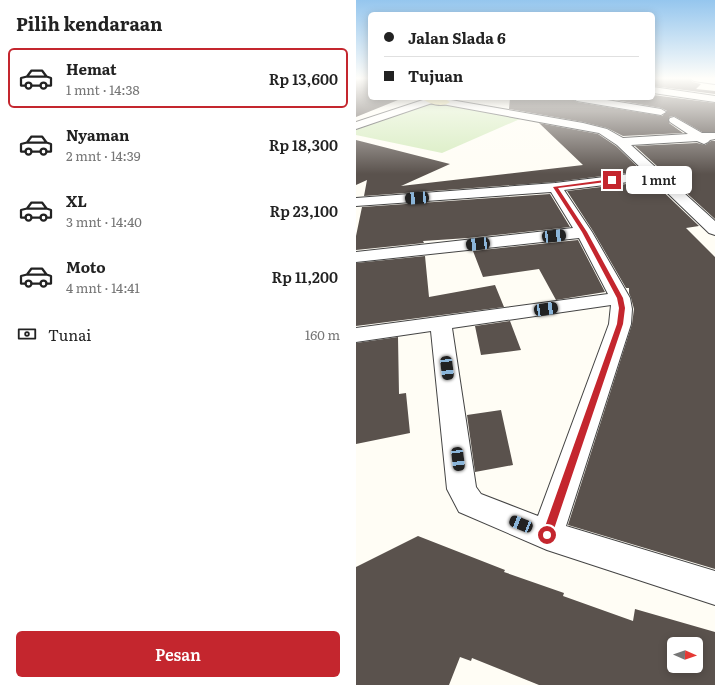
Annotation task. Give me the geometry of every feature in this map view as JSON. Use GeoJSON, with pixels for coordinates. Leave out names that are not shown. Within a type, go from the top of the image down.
{"type":"FeatureCollection","features":[{"type":"Feature","properties":{"kind":"street"},"geometry":{"type":"LineString","coordinates":[[356,126],[404,110]]}},
{"type":"Feature","properties":{"kind":"street"},"geometry":{"type":"LineString","coordinates":[[497,110],[603,131],[621,142],[715,230]]}},
{"type":"Feature","properties":{"kind":"street"},"geometry":{"type":"LineString","coordinates":[[651,110],[661,112]]}},
{"type":"Feature","properties":{"kind":"street"},"geometry":{"type":"LineString","coordinates":[[553,120],[566,114]]}},
{"type":"Feature","properties":{"kind":"street"},"geometry":{"type":"LineString","coordinates":[[674,120],[715,147]]}},
{"type":"Feature","properties":{"kind":"street"},"geometry":{"type":"LineString","coordinates":[[621,142],[715,136]]}},
{"type":"Feature","properties":{"kind":"street"},"geometry":{"type":"LineString","coordinates":[[356,202],[555,187],[655,175]]}},
{"type":"Feature","properties":{"kind":"street"},"geometry":{"type":"LineString","coordinates":[[547,535],[620,324],[622,308],[620,298],[584,232],[555,187]]}},
{"type":"Feature","properties":{"kind":"street"},"geometry":{"type":"LineString","coordinates":[[356,257],[584,232]]}},
{"type":"Feature","properties":{"kind":"street"},"geometry":{"type":"LineString","coordinates":[[356,334],[620,298]]}},
{"type":"Feature","properties":{"kind":"street"},"geometry":{"type":"LineString","coordinates":[[441,323],[462,489],[470,503],[547,535],[715,588]]}},
{"type":"Feature","properties":{"kind":"green space"},"geometry":{"type":"Polygon","coordinates":[[[408,110],[475,110],[520,119],[442,153],[356,135],[356,130],[408,110]]]}},
{"type":"Feature","properties":{"kind":"building"},"geometry":{"type":"Polygon","coordinates":[[[356,110],[373,110],[356,117],[356,110]]]}},
{"type":"Feature","properties":{"kind":"building"},"geometry":{"type":"Polygon","coordinates":[[[515,110],[625,110],[662,116],[667,111],[665,110],[715,110],[715,132],[702,132],[674,116],[669,117],[669,123],[683,133],[623,136],[607,128],[583,122],[515,110]]]}},
{"type":"Feature","properties":{"kind":"building"},"geometry":{"type":"Polygon","coordinates":[[[539,123],[598,134],[616,146],[642,171],[555,182],[364,196],[367,180],[356,185],[356,140],[450,164],[401,186],[583,165],[539,123]]]}},
{"type":"Feature","properties":{"kind":"building"},"geometry":{"type":"Polygon","coordinates":[[[711,141],[715,141],[715,219],[635,146],[697,143],[705,145],[711,141]]]}},
{"type":"Feature","properties":{"kind":"building"},"geometry":{"type":"Polygon","coordinates":[[[652,181],[699,226],[686,228],[715,257],[715,569],[568,525],[632,324],[634,309],[629,288],[626,288],[593,231],[567,191],[652,181]]]}},
{"type":"Feature","properties":{"kind":"building"},"geometry":{"type":"Polygon","coordinates":[[[550,194],[570,227],[468,238],[423,241],[424,243],[356,250],[356,236],[362,207],[550,194]]]}},
{"type":"Feature","properties":{"kind":"building"},"geometry":{"type":"Polygon","coordinates":[[[578,240],[605,292],[556,300],[539,269],[483,277],[473,251],[578,240]]]}},
{"type":"Feature","properties":{"kind":"building"},"geometry":{"type":"Polygon","coordinates":[[[425,256],[429,297],[495,285],[504,307],[356,326],[356,263],[425,256]]]}},
{"type":"Feature","properties":{"kind":"building"},"geometry":{"type":"Polygon","coordinates":[[[510,321],[521,350],[481,355],[475,326],[510,321]]]}},
{"type":"Feature","properties":{"kind":"building"},"geometry":{"type":"Polygon","coordinates":[[[398,337],[399,394],[406,393],[410,433],[356,444],[356,343],[398,337]]]}},
{"type":"Feature","properties":{"kind":"building"},"geometry":{"type":"Polygon","coordinates":[[[501,410],[513,465],[475,472],[467,415],[501,410]]]}},
{"type":"Feature","properties":{"kind":"building"},"geometry":{"type":"Polygon","coordinates":[[[418,536],[505,570],[504,572],[564,593],[563,596],[633,621],[635,609],[715,632],[715,685],[539,685],[472,658],[471,661],[460,657],[449,685],[356,685],[356,567],[418,536]]]}},
{"type":"Feature","properties":{"kind":"route"},"geometry":{"type":"LineString","coordinates":[[547,535],[620,324],[622,308],[620,298],[584,232],[555,187],[612,180]]}}]}
